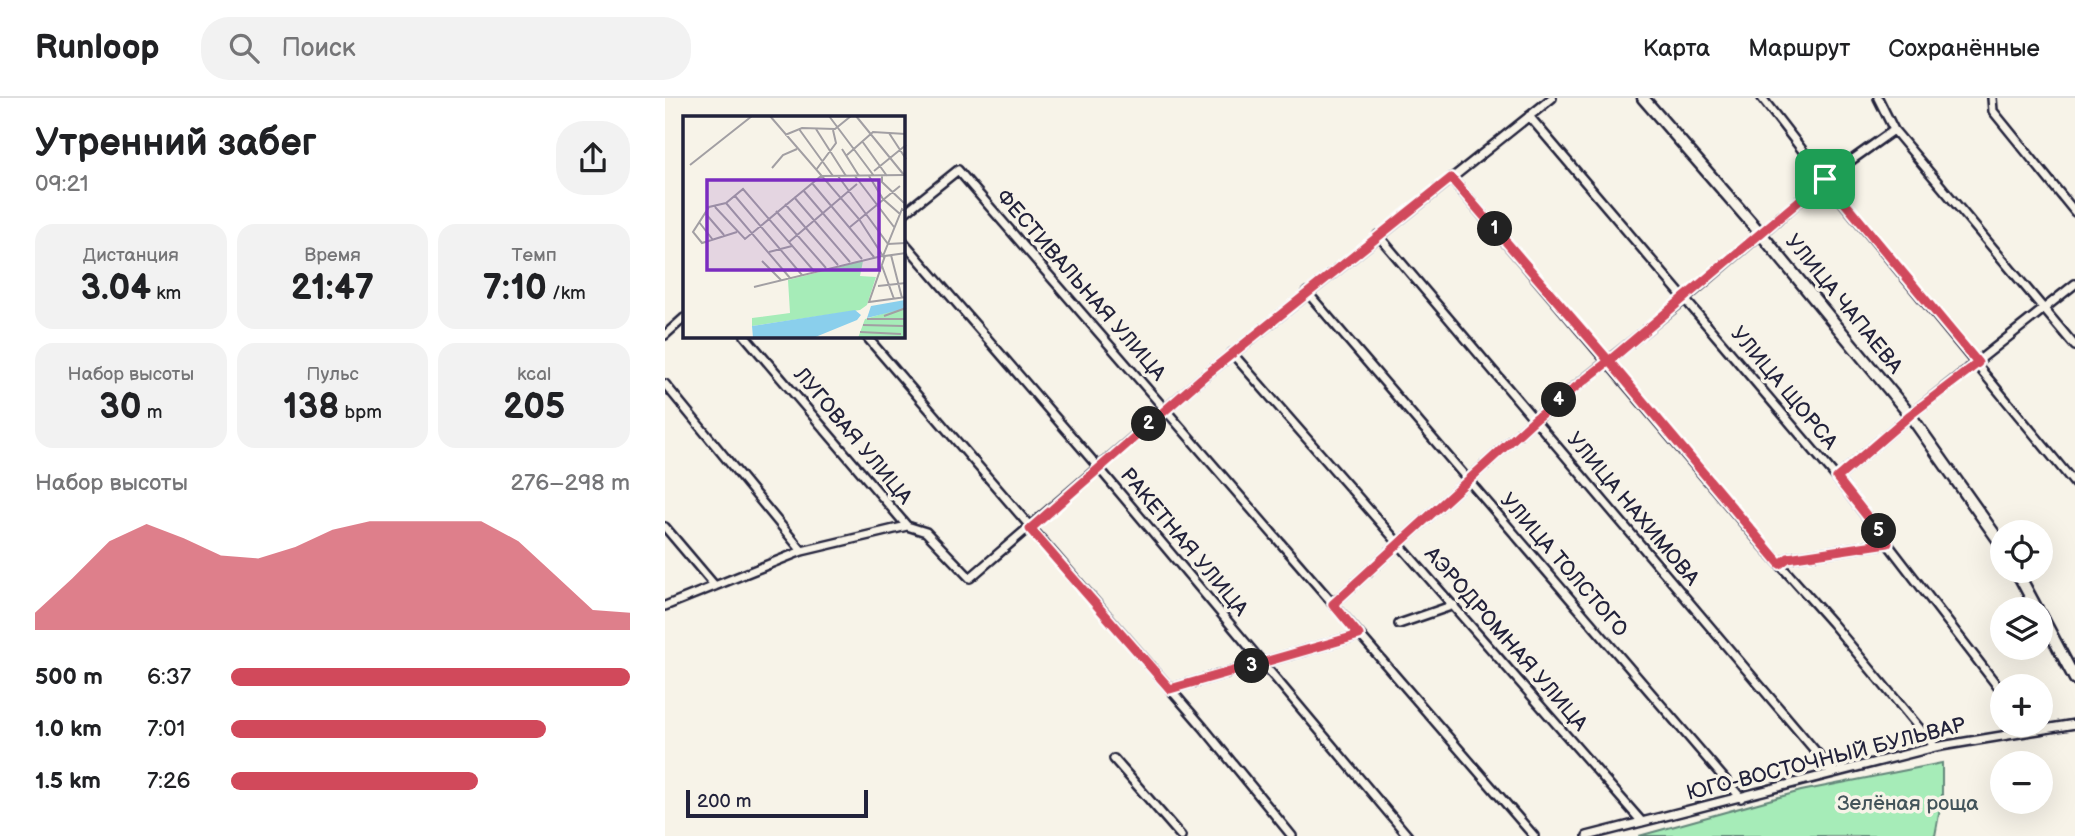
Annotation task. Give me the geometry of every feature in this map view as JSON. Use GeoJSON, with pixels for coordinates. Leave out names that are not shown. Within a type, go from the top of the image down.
{"type":"FeatureCollection","features":[{"type":"Feature","properties":{"kind":"main road","name":"УЛИЦА ЧАПАЕВА"},"geometry":{"type":"LineString","coordinates":[[1643,98],[1761,234],[1910,415],[1990,524]]}},
{"type":"Feature","properties":{"kind":"main road"},"geometry":{"type":"LineString","coordinates":[[2053,637],[2075,678]]}},
{"type":"Feature","properties":{"kind":"street"},"geometry":{"type":"LineString","coordinates":[[1030,529],[1232,353],[1552,98]]}},
{"type":"Feature","properties":{"kind":"street"},"geometry":{"type":"LineString","coordinates":[[1762,98],[2075,484]]}},
{"type":"Feature","properties":{"kind":"street"},"geometry":{"type":"LineString","coordinates":[[1878,98],[1894,130],[2075,346]]}},
{"type":"Feature","properties":{"kind":"street"},"geometry":{"type":"LineString","coordinates":[[1992,98],[1993,111],[2075,212]]}},
{"type":"Feature","properties":{"kind":"street","name":"УЛИЦА ЩОРСА"},"geometry":{"type":"LineString","coordinates":[[1529,116],[1837,478],[1990,676]]}},
{"type":"Feature","properties":{"kind":"street"},"geometry":{"type":"LineString","coordinates":[[1333,604],[1535,419],[1685,299],[1825,179],[1894,130]]}},
{"type":"Feature","properties":{"kind":"street","name":"ФЕСТИВАЛЬНАЯ УЛИЦА"},"geometry":{"type":"LineString","coordinates":[[905,212],[958,170],[1534,836]]}},
{"type":"Feature","properties":{"kind":"street"},"geometry":{"type":"LineString","coordinates":[[1451,178],[1935,747]]}},
{"type":"Feature","properties":{"kind":"street","name":"УЛИЦА НАХИМОВА"},"geometry":{"type":"LineString","coordinates":[[1378,235],[1834,773]]}},
{"type":"Feature","properties":{"kind":"street","name":"РАКЕТНАЯ УЛИЦА"},"geometry":{"type":"LineString","coordinates":[[905,244],[1099,468],[1408,836]]}},
{"type":"Feature","properties":{"kind":"street"},"geometry":{"type":"LineString","coordinates":[[1837,478],[1910,415],[2075,284]]}},
{"type":"Feature","properties":{"kind":"street","name":"УЛИЦА ТОЛСТОГО"},"geometry":{"type":"LineString","coordinates":[[1307,292],[1741,798]]}},
{"type":"Feature","properties":{"kind":"street"},"geometry":{"type":"LineString","coordinates":[[665,335],[683,319]]}},
{"type":"Feature","properties":{"kind":"street","name":"ЛУГОВАЯ УЛИЦА"},"geometry":{"type":"LineString","coordinates":[[747,338],[907,526],[926,532],[970,578],[1030,529]]}},
{"type":"Feature","properties":{"kind":"street"},"geometry":{"type":"LineString","coordinates":[[868,338],[1170,689],[1292,836]]}},
{"type":"Feature","properties":{"kind":"street","name":"АЭРОДРОМНАЯ УЛИЦА"},"geometry":{"type":"LineString","coordinates":[[1232,353],[1642,822]]}},
{"type":"Feature","properties":{"kind":"street"},"geometry":{"type":"LineString","coordinates":[[665,384],[802,551]]}},
{"type":"Feature","properties":{"kind":"street"},"geometry":{"type":"LineString","coordinates":[[665,606],[802,551],[907,526]]}},
{"type":"Feature","properties":{"kind":"street"},"geometry":{"type":"LineString","coordinates":[[665,527],[715,586]]}},
{"type":"Feature","properties":{"kind":"street"},"geometry":{"type":"LineString","coordinates":[[1780,564],[1788,558],[1888,543]]}},
{"type":"Feature","properties":{"kind":"street"},"geometry":{"type":"LineString","coordinates":[[1399,624],[1454,605]]}},
{"type":"Feature","properties":{"kind":"street"},"geometry":{"type":"LineString","coordinates":[[1170,689],[1359,635]]}},
{"type":"Feature","properties":{"kind":"street","name":"ЮГО-ВОСТОЧНЫЙ БУЛЬВАР"},"geometry":{"type":"LineString","coordinates":[[2053,726],[2075,724]]}},
{"type":"Feature","properties":{"kind":"street","name":"ЮГО-ВОСТОЧНЫЙ БУЛЬВАР"},"geometry":{"type":"LineString","coordinates":[[1587,836],[1935,747],[1990,736]]}},
{"type":"Feature","properties":{"kind":"street"},"geometry":{"type":"LineString","coordinates":[[1114,759],[1181,836]]}},
{"type":"Feature","properties":{"kind":"green space","name":"Зелёная роща"},"geometry":{"type":"Polygon","coordinates":[[[1942,763],[1942,798],[1935,836],[1639,836],[1801,791],[1942,763]]]}},
{"type":"Feature","properties":{"kind":"route"},"geometry":{"type":"LineString","coordinates":[[1825,179],[1609,361],[1451,178],[1202,378],[1030,529],[1170,689],[1263,663],[1359,635],[1333,604],[1535,419],[1609,361],[1780,564],[1788,558],[1888,543],[1837,478],[1910,415],[1978,363],[1825,179]]}}]}
